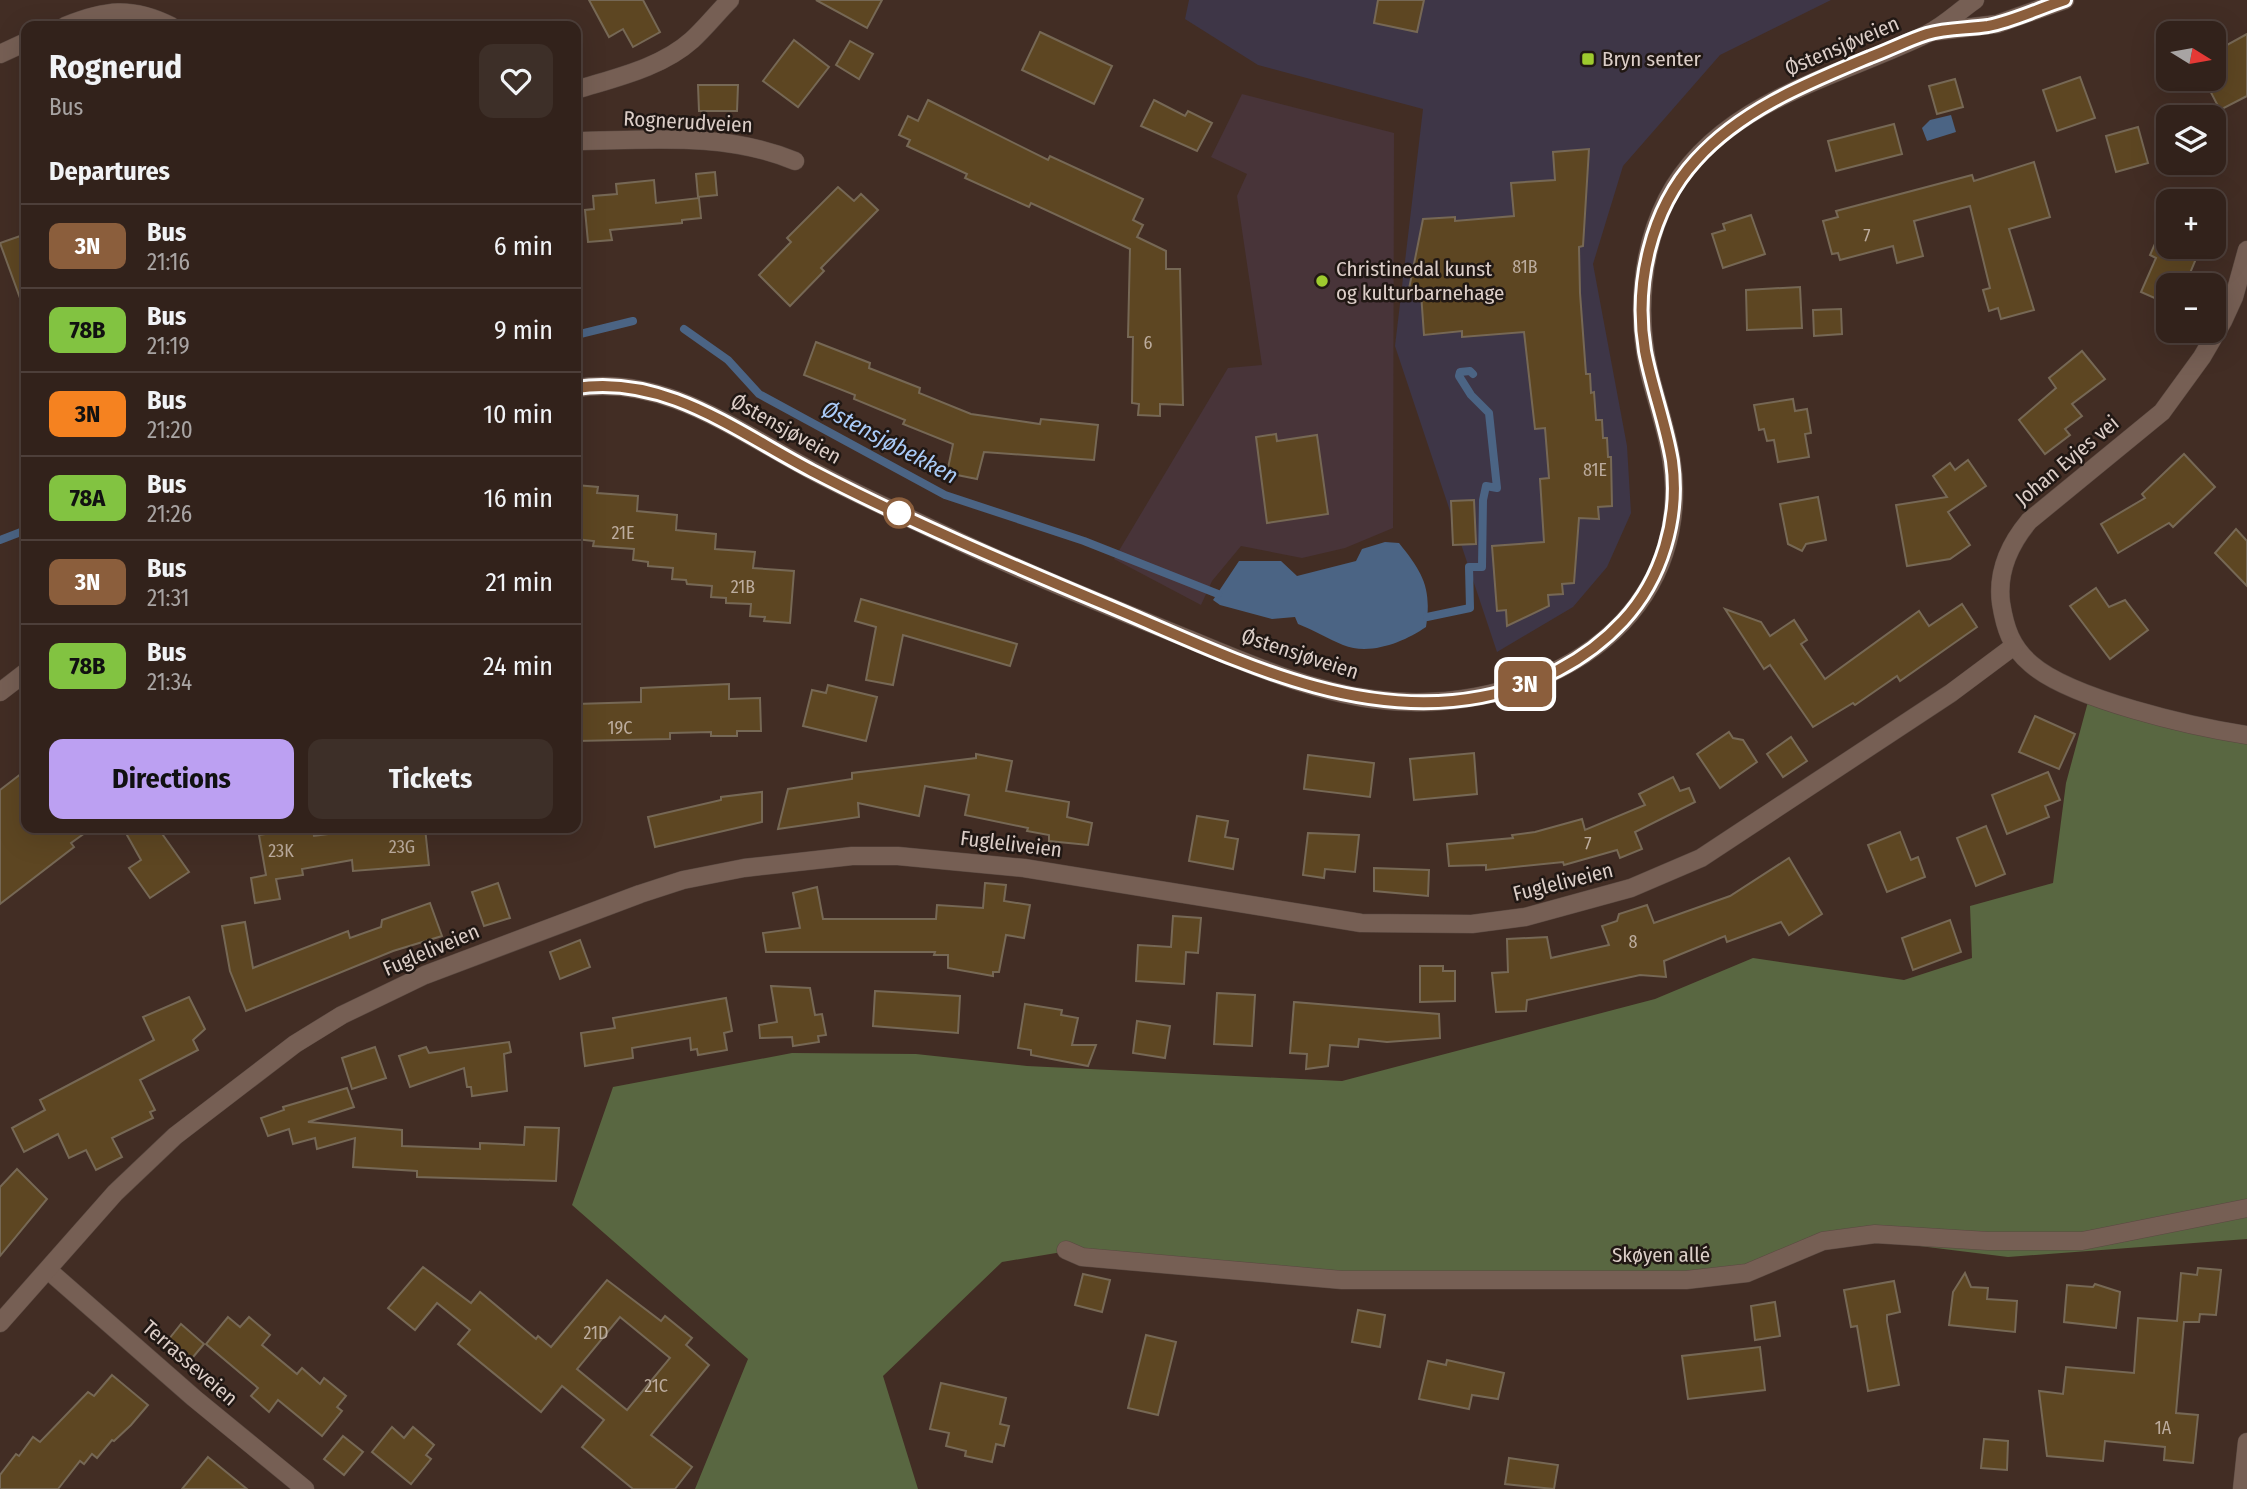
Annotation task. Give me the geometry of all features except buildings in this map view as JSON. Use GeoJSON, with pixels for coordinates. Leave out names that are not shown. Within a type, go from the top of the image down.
{"type":"FeatureCollection","features":[{"type":"Feature","properties":{"kind":"street"},"geometry":{"type":"LineString","coordinates":[[581,88],[633,72],[674,53],[690,41],[730,0]]}},
{"type":"Feature","properties":{"kind":"street","name":"Østensjøveien"},"geometry":{"type":"LineString","coordinates":[[581,388],[630,387],[685,403],[810,470],[951,538],[1280,675],[1342,694],[1406,702],[1451,701],[1502,692],[1567,665],[1609,636],[1644,593],[1666,545],[1674,496],[1672,464],[1644,347],[1642,319],[1648,251],[1667,200],[1678,181],[1714,143],[1757,111],[1809,83],[1931,32],[1975,0]]}},
{"type":"Feature","properties":{"kind":"street","name":"Østensjøveien"},"geometry":{"type":"LineString","coordinates":[[1931,32],[1997,24],[2065,0]]}},
{"type":"Feature","properties":{"kind":"street"},"geometry":{"type":"LineString","coordinates":[[78,21],[127,11],[161,21]]}},
{"type":"Feature","properties":{"kind":"street"},"geometry":{"type":"LineString","coordinates":[[0,54],[21,44]]}},
{"type":"Feature","properties":{"kind":"street","name":"Rognerudveien"},"geometry":{"type":"LineString","coordinates":[[581,141],[684,140],[748,145],[795,161]]}},
{"type":"Feature","properties":{"kind":"street","name":"Johan Evjes vei"},"geometry":{"type":"LineString","coordinates":[[2014,646],[2005,627],[2000,590],[2001,570],[2017,536],[2062,492],[2162,412],[2202,357],[2223,321],[2234,297],[2247,250]]}},
{"type":"Feature","properties":{"kind":"street"},"geometry":{"type":"LineString","coordinates":[[2014,646],[2032,665],[2094,696],[2167,719],[2247,735]]}},
{"type":"Feature","properties":{"kind":"street","name":"Fugleliveien"},"geometry":{"type":"LineString","coordinates":[[0,1323],[115,1193],[175,1136],[295,1044],[342,1015],[425,975],[535,932],[673,884],[785,862],[898,856],[1024,867],[1371,923],[1472,924],[1525,918],[1630,888],[1701,858],[1951,693],[2014,646]]}},
{"type":"Feature","properties":{"kind":"street"},"geometry":{"type":"LineString","coordinates":[[0,692],[21,676]]}},
{"type":"Feature","properties":{"kind":"street","name":"Skøyen allé"},"geometry":{"type":"LineString","coordinates":[[1066,1250],[1082,1257],[1342,1280],[1686,1280],[1747,1273],[1823,1241],[1875,1234],[1988,1241],[2082,1241],[2247,1208]]}},
{"type":"Feature","properties":{"kind":"street","name":"Terrasseveien"},"geometry":{"type":"LineString","coordinates":[[48,1270],[194,1398],[305,1489]]}},
{"type":"Feature","properties":{"kind":"street"},"geometry":{"type":"LineString","coordinates":[[2242,1489],[2247,1441]]}},
{"type":"Feature","properties":{"kind":"shaded area"},"geometry":{"type":"Polygon","coordinates":[[[1189,0],[1831,0],[1720,55],[1623,166],[1593,264],[1627,446],[1631,513],[1607,567],[1573,607],[1497,652],[1395,346],[1423,109],[1258,65],[1185,19],[1189,0]]]}},
{"type":"Feature","properties":{"kind":"shaded area","name":"Christinedal kunst og kulturbarnehage"},"geometry":{"type":"Polygon","coordinates":[[[1242,94],[1394,133],[1393,528],[1345,548],[1302,558],[1241,546],[1212,581],[1201,605],[1114,559],[1228,368],[1262,365],[1237,196],[1247,174],[1211,157],[1242,94]]]}},
{"type":"Feature","properties":{"kind":"green space"},"geometry":{"type":"Polygon","coordinates":[[[2089,698],[2247,735],[2247,1239],[2008,1257],[1847,1237],[1744,1275],[1431,1282],[1068,1251],[1002,1262],[883,1376],[918,1489],[695,1489],[748,1359],[572,1205],[613,1087],[792,1053],[916,1054],[1027,1066],[1342,1081],[1655,999],[1753,958],[1904,980],[1972,958],[1970,906],[2053,883],[2066,783],[2089,698]]]}},
{"type":"Feature","properties":{"kind":"water"},"geometry":{"type":"Polygon","coordinates":[[[1951,115],[1956,132],[1927,141],[1922,128],[1930,120],[1951,115]]]}},
{"type":"Feature","properties":{"kind":"water"},"geometry":{"type":"Polygon","coordinates":[[[1385,542],[1399,543],[1414,563],[1424,582],[1428,602],[1426,627],[1408,638],[1386,646],[1353,648],[1298,624],[1295,617],[1272,619],[1220,605],[1213,600],[1239,561],[1281,561],[1297,576],[1356,561],[1362,549],[1385,542]]]}},
{"type":"Feature","properties":{"kind":"waterway","name":"Østensjøbekken"},"geometry":{"type":"LineString","coordinates":[[581,334],[633,321]]}},
{"type":"Feature","properties":{"kind":"waterway","name":"Østensjøbekken"},"geometry":{"type":"LineString","coordinates":[[684,329],[728,360],[759,394],[945,495],[1084,541],[1218,594]]}},
{"type":"Feature","properties":{"kind":"waterway","name":"Østensjøbekken"},"geometry":{"type":"LineString","coordinates":[[1427,617],[1470,608],[1469,567],[1482,567],[1483,500],[1486,486],[1497,488],[1489,413],[1471,395],[1459,376],[1460,372],[1470,371],[1473,374]]}},
{"type":"Feature","properties":{"kind":"waterway","name":"Østensjøbekken"},"geometry":{"type":"LineString","coordinates":[[0,540],[21,532]]}},
{"type":"Feature","properties":{"kind":"bus line","name":"3N"},"geometry":{"type":"LineString","coordinates":[[581,387],[630,387],[685,403],[714,415],[810,470],[951,538],[1087,597],[1280,675],[1342,694],[1406,702],[1451,701],[1502,692],[1544,677],[1567,665],[1590,652],[1609,636],[1630,614],[1644,593],[1666,545],[1674,496],[1672,464],[1644,347],[1642,319],[1648,251],[1667,200],[1678,181],[1697,158],[1730,129],[1809,83],[1931,32],[1997,24],[2065,0]]}},
{"type":"Feature","properties":{"kind":"place","name":"Bryn senter"},"geometry":{"type":"Point","coordinates":[1588,59]}},
{"type":"Feature","properties":{"kind":"place","name":"Christinedal kunst og kulturbarnehage"},"geometry":{"type":"Point","coordinates":[1322,281]}}]}
